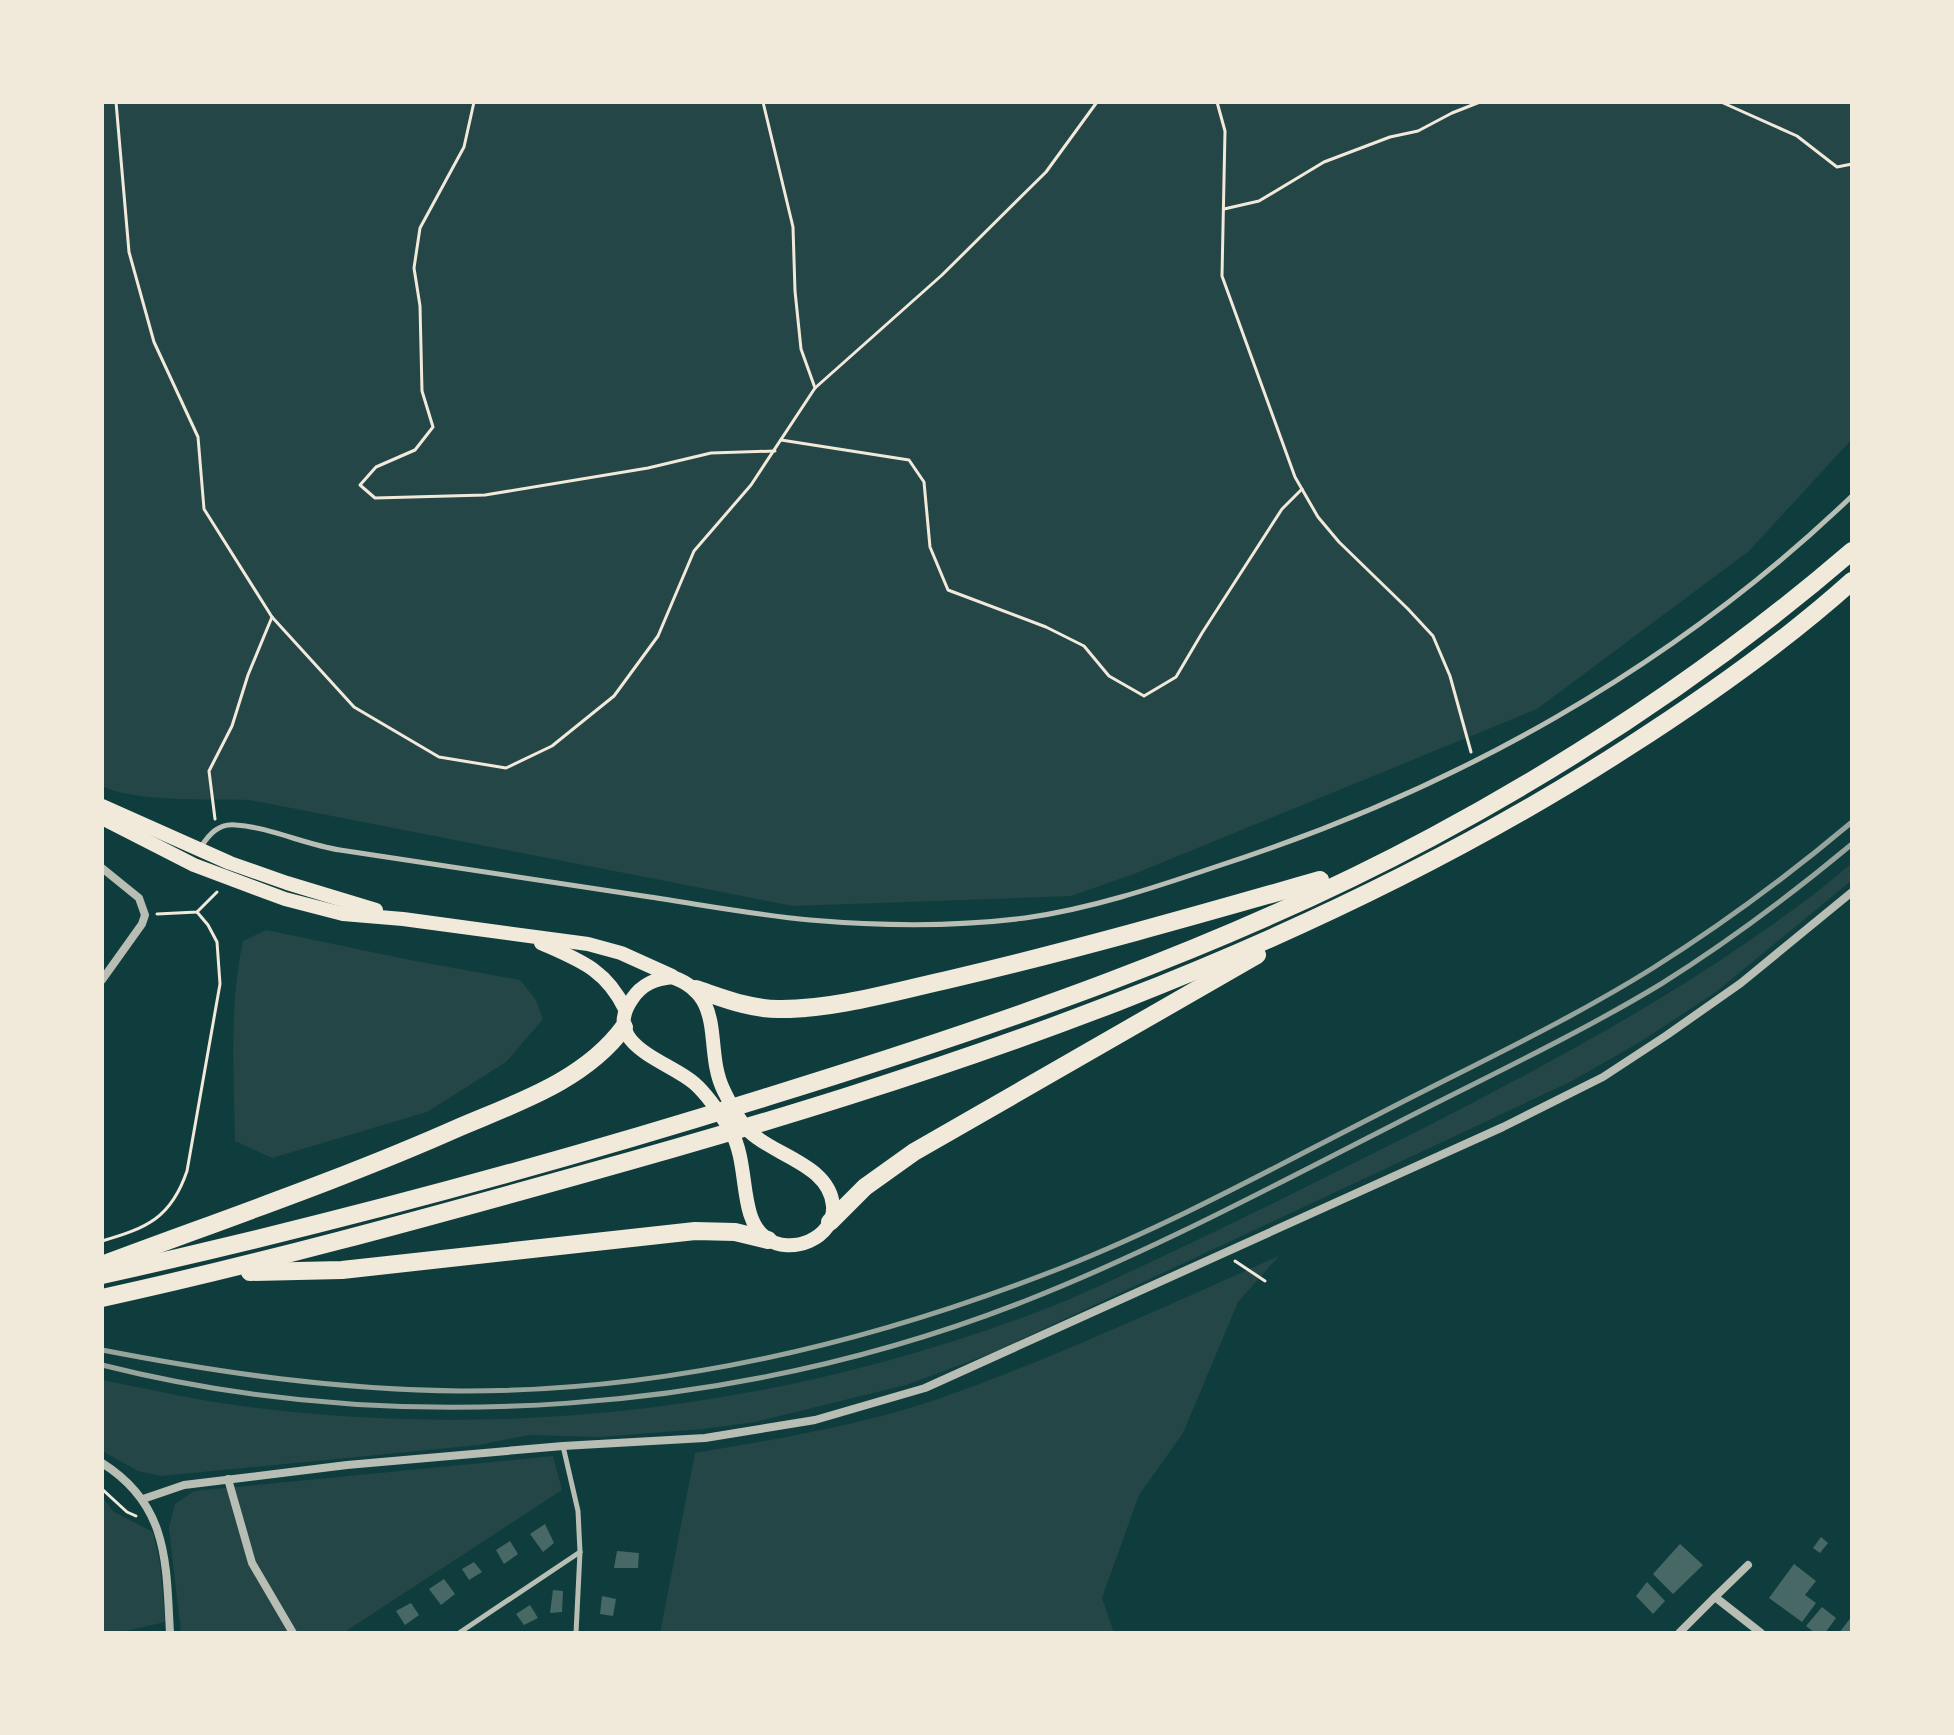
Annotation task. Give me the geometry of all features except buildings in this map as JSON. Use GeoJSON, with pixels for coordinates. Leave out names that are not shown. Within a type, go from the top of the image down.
{"type":"FeatureCollection","features":[{"type":"Feature","properties":{"kind":"highway"},"geometry":{"type":"LineString","coordinates":[[102,1275],[356,1215],[667,1128],[921,1048],[1094,986],[1244,926],[1377,864],[1560,764],[1736,645],[1852,551]]}},
{"type":"Feature","properties":{"kind":"highway"},"geometry":{"type":"LineString","coordinates":[[102,1298],[227,1271],[675,1149],[815,1106],[1102,1008],[1230,957],[1439,859],[1570,784],[1735,674],[1852,581]]}},
{"type":"Feature","properties":{"kind":"highway"},"geometry":{"type":"LineString","coordinates":[[696,989],[754,1007],[820,1006],[1062,953],[1377,864]]}},
{"type":"Feature","properties":{"kind":"highway"},"geometry":{"type":"LineString","coordinates":[[830,1222],[865,1187],[914,1152],[1336,909]]}},
{"type":"Feature","properties":{"kind":"highway"},"geometry":{"type":"LineString","coordinates":[[102,1265],[386,1160],[503,1109],[589,1065],[613,1043],[625,1018]]}},
{"type":"Feature","properties":{"kind":"highway"},"geometry":{"type":"LineString","coordinates":[[227,1271],[342,1270],[695,1231],[735,1232],[768,1240]]}},
{"type":"Feature","properties":{"kind":"main road"},"geometry":{"type":"LineString","coordinates":[[102,806],[199,850],[287,883],[403,919]]}},
{"type":"Feature","properties":{"kind":"main road"},"geometry":{"type":"LineString","coordinates":[[102,818],[194,865],[285,899],[343,914],[588,944],[621,953],[696,989],[710,1016],[721,1085],[734,1110],[748,1130],[762,1142],[814,1172],[824,1183],[833,1206],[830,1222],[822,1233],[794,1246],[768,1240],[755,1229],[749,1216],[744,1167],[738,1147],[719,1114],[695,1083],[636,1046],[616,990],[600,973],[529,938]]}},
{"type":"Feature","properties":{"kind":"main road"},"geometry":{"type":"LineString","coordinates":[[625,1018],[637,990],[646,984],[672,977]]}},
{"type":"Feature","properties":{"kind":"street"},"geometry":{"type":"LineString","coordinates":[[102,868],[139,898],[145,915],[142,924],[102,980]]}},
{"type":"Feature","properties":{"kind":"street"},"geometry":{"type":"LineString","coordinates":[[143,1499],[184,1485],[458,1454],[705,1438],[815,1420],[925,1388],[1503,1127],[1603,1077],[1741,983],[1852,892]]}},
{"type":"Feature","properties":{"kind":"street"},"geometry":{"type":"LineString","coordinates":[[102,1463],[143,1499],[158,1528],[165,1551],[170,1633]]}},
{"type":"Feature","properties":{"kind":"street"},"geometry":{"type":"LineString","coordinates":[[228,1479],[252,1563],[293,1633]]}},
{"type":"Feature","properties":{"kind":"street"},"geometry":{"type":"LineString","coordinates":[[1679,1633],[1748,1565]]}},
{"type":"Feature","properties":{"kind":"street"},"geometry":{"type":"LineString","coordinates":[[1715,1597],[1761,1633]]}},
{"type":"Feature","properties":{"kind":"lane"},"geometry":{"type":"LineString","coordinates":[[194,865],[199,850],[219,827],[243,826],[320,847],[810,920],[975,922],[1026,918],[1080,907],[1156,887],[1244,858],[1359,815],[1476,762],[1575,708],[1623,676],[1809,538],[1852,496]]}},
{"type":"Feature","properties":{"kind":"lane"},"geometry":{"type":"LineString","coordinates":[[563,1446],[578,1511],[580,1552],[576,1633]]}},
{"type":"Feature","properties":{"kind":"lane"},"geometry":{"type":"LineString","coordinates":[[459,1633],[580,1552]]}},
{"type":"Feature","properties":{"kind":"path"},"geometry":{"type":"LineString","coordinates":[[116,102],[129,252],[154,342],[198,437],[204,509],[272,617],[354,707],[439,757],[506,768],[552,746],[614,696],[658,636],[694,551],[751,485],[815,388],[942,275],[1046,172],[1097,102]]}},
{"type":"Feature","properties":{"kind":"path"},"geometry":{"type":"LineString","coordinates":[[474,102],[464,147],[420,228],[414,268],[420,306],[422,391],[433,427],[415,450],[376,467],[360,485],[375,498],[485,495],[648,468],[711,453],[775,451]]}},
{"type":"Feature","properties":{"kind":"path"},"geometry":{"type":"LineString","coordinates":[[763,102],[793,227],[801,349],[815,388]]}},
{"type":"Feature","properties":{"kind":"path"},"geometry":{"type":"LineString","coordinates":[[1217,102],[1225,131],[1222,276],[1284,449],[1318,517],[1433,636],[1450,676],[1468,745],[1476,762]]}},
{"type":"Feature","properties":{"kind":"path"},"geometry":{"type":"LineString","coordinates":[[1224,209],[1259,201],[1324,162],[1390,137],[1418,131],[1480,102]]}},
{"type":"Feature","properties":{"kind":"path"},"geometry":{"type":"LineString","coordinates":[[1721,102],[1797,136],[1837,167],[1852,164]]}},
{"type":"Feature","properties":{"kind":"path"},"geometry":{"type":"LineString","coordinates":[[781,440],[909,460],[924,482],[930,547],[948,590],[1046,627],[1084,646],[1109,676],[1144,696],[1176,677],[1282,509],[1302,489]]}},
{"type":"Feature","properties":{"kind":"path"},"geometry":{"type":"LineString","coordinates":[[219,827],[212,814],[209,771],[232,726],[248,675],[272,617]]}},
{"type":"Feature","properties":{"kind":"path"},"geometry":{"type":"LineString","coordinates":[[102,1241],[150,1224],[163,1215],[182,1187],[220,984],[217,942],[197,912],[145,915]]}},
{"type":"Feature","properties":{"kind":"path"},"geometry":{"type":"LineString","coordinates":[[1223,1254],[1265,1281]]}},
{"type":"Feature","properties":{"kind":"path"},"geometry":{"type":"LineString","coordinates":[[102,1489],[132,1515],[151,1514]]}},
{"type":"Feature","properties":{"kind":"shaded area"},"geometry":{"type":"Polygon","coordinates":[[[102,102],[1852,102],[1852,439],[1749,551],[1537,709],[1134,874],[1071,896],[793,906],[250,800],[133,795],[102,786],[102,102]]]}},
{"type":"Feature","properties":{"kind":"shaded area"},"geometry":{"type":"Polygon","coordinates":[[[1852,863],[1852,880],[1716,992],[1640,1042],[1570,1082],[992,1353],[906,1385],[755,1422],[703,1429],[600,1437],[529,1435],[479,1445],[161,1476],[138,1471],[102,1451],[102,1380],[224,1404],[342,1416],[441,1420],[540,1417],[638,1409],[736,1395],[833,1375],[929,1349],[1024,1317],[1098,1286],[1418,1131],[1544,1065],[1626,1019],[1746,943],[1852,863]]]}},
{"type":"Feature","properties":{"kind":"shaded area"},"geometry":{"type":"Polygon","coordinates":[[[266,930],[520,980],[536,1000],[543,1019],[506,1062],[427,1112],[272,1158],[235,1141],[233,1040],[239,966],[243,941],[266,930]]]}},
{"type":"Feature","properties":{"kind":"shaded area"},"geometry":{"type":"Polygon","coordinates":[[[1279,1256],[1238,1302],[1183,1433],[1139,1495],[1102,1598],[1114,1633],[660,1633],[695,1453],[848,1424],[938,1399],[1067,1349],[1279,1256]]]}},
{"type":"Feature","properties":{"kind":"shaded area"},"geometry":{"type":"Polygon","coordinates":[[[553,1456],[562,1490],[343,1633],[181,1633],[169,1528],[175,1504],[194,1491],[553,1456]]]}},
{"type":"Feature","properties":{"kind":"shaded area"},"geometry":{"type":"Polygon","coordinates":[[[102,1497],[114,1512],[153,1532],[160,1564],[165,1622],[117,1633],[102,1633],[102,1497]]]}},
{"type":"Feature","properties":{"kind":"railway"},"geometry":{"type":"LineString","coordinates":[[102,1350],[236,1373],[325,1384],[415,1390],[537,1389],[614,1383],[691,1372],[766,1358],[916,1319],[1061,1268],[1142,1233],[1551,1026],[1620,988],[1705,934],[1780,880],[1852,822]]}},
{"type":"Feature","properties":{"kind":"railway"},"geometry":{"type":"LineString","coordinates":[[102,1365],[215,1388],[331,1402],[449,1407],[568,1403],[686,1390],[802,1369],[916,1339],[1025,1301],[1165,1240],[1562,1039],[1661,984],[1711,951],[1852,844]]}}]}
